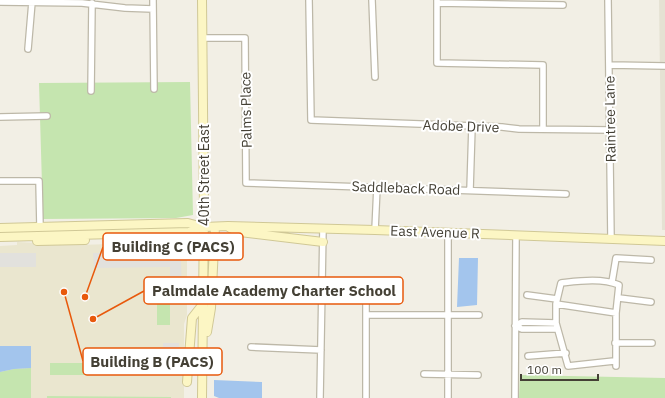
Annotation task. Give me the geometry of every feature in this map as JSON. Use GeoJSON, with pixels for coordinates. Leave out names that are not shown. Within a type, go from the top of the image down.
{"type":"FeatureCollection","features":[{"type":"Feature","properties":{"kind":"main road","name":"40th Street East"},"geometry":{"type":"LineString","coordinates":[[202,0],[204,227],[202,398]]}},
{"type":"Feature","properties":{"kind":"main road","name":"East Avenue R"},"geometry":{"type":"LineString","coordinates":[[0,228],[188,223],[204,227],[324,228],[665,241]]}},
{"type":"Feature","properties":{"kind":"main road"},"geometry":{"type":"LineString","coordinates":[[4,240],[17,232],[77,230],[86,226]]}},
{"type":"Feature","properties":{"kind":"main road"},"geometry":{"type":"LineString","coordinates":[[228,226],[240,232],[323,242]]}},
{"type":"Feature","properties":{"kind":"main road","name":"East Avenue R"},"geometry":{"type":"LineString","coordinates":[[4,240],[25,236],[189,232],[204,227]]}},
{"type":"Feature","properties":{"kind":"main road"},"geometry":{"type":"LineString","coordinates":[[203,352],[211,308],[215,227]]}},
{"type":"Feature","properties":{"kind":"main road"},"geometry":{"type":"LineString","coordinates":[[25,236],[37,241],[85,240]]}},
{"type":"Feature","properties":{"kind":"main road"},"geometry":{"type":"LineString","coordinates":[[187,382],[192,318],[203,304]]}},
{"type":"Feature","properties":{"kind":"street"},"geometry":{"type":"LineString","coordinates":[[153,0],[154,90]]}},
{"type":"Feature","properties":{"kind":"street","name":"Adobe Drive"},"geometry":{"type":"LineString","coordinates":[[309,0],[312,120],[543,129],[611,130]]}},
{"type":"Feature","properties":{"kind":"street"},"geometry":{"type":"LineString","coordinates":[[372,0],[375,77]]}},
{"type":"Feature","properties":{"kind":"street","name":"Raintree Lane"},"geometry":{"type":"LineString","coordinates":[[608,0],[612,239]]}},
{"type":"Feature","properties":{"kind":"street"},"geometry":{"type":"LineString","coordinates":[[0,2],[92,3],[125,8],[153,9]]}},
{"type":"Feature","properties":{"kind":"street"},"geometry":{"type":"LineString","coordinates":[[28,50],[32,2]]}},
{"type":"Feature","properties":{"kind":"street"},"geometry":{"type":"LineString","coordinates":[[543,129],[543,65],[437,63],[437,2],[563,5]]}},
{"type":"Feature","properties":{"kind":"street"},"geometry":{"type":"LineString","coordinates":[[91,91],[92,3]]}},
{"type":"Feature","properties":{"kind":"street","name":"Palms Place"},"geometry":{"type":"LineString","coordinates":[[203,38],[245,38],[246,183]]}},
{"type":"Feature","properties":{"kind":"street"},"geometry":{"type":"LineString","coordinates":[[610,65],[665,66]]}},
{"type":"Feature","properties":{"kind":"street"},"geometry":{"type":"LineString","coordinates":[[0,117],[47,116]]}},
{"type":"Feature","properties":{"kind":"street"},"geometry":{"type":"LineString","coordinates":[[470,190],[472,126]]}},
{"type":"Feature","properties":{"kind":"street"},"geometry":{"type":"LineString","coordinates":[[0,181],[39,181],[40,227]]}},
{"type":"Feature","properties":{"kind":"street","name":"Saddleback Road"},"geometry":{"type":"LineString","coordinates":[[246,183],[566,194]]}},
{"type":"Feature","properties":{"kind":"street"},"geometry":{"type":"LineString","coordinates":[[375,230],[377,187]]}},
{"type":"Feature","properties":{"kind":"street"},"geometry":{"type":"LineString","coordinates":[[320,398],[324,228]]}},
{"type":"Feature","properties":{"kind":"street"},"geometry":{"type":"LineString","coordinates":[[448,233],[448,398]]}},
{"type":"Feature","properties":{"kind":"street"},"geometry":{"type":"LineString","coordinates":[[515,398],[516,236]]}},
{"type":"Feature","properties":{"kind":"street"},"geometry":{"type":"LineString","coordinates":[[612,282],[616,258],[651,260]]}},
{"type":"Feature","properties":{"kind":"street"},"geometry":{"type":"LineString","coordinates":[[254,281],[323,283]]}},
{"type":"Feature","properties":{"kind":"street"},"geometry":{"type":"LineString","coordinates":[[586,281],[612,282],[619,285],[619,298],[616,313],[615,364],[568,366],[566,353],[556,326],[557,302],[561,283],[586,281]]}},
{"type":"Feature","properties":{"kind":"street"},"geometry":{"type":"LineString","coordinates":[[366,291],[366,398]]}},
{"type":"Feature","properties":{"kind":"street"},"geometry":{"type":"LineString","coordinates":[[527,295],[616,313]]}},
{"type":"Feature","properties":{"kind":"street"},"geometry":{"type":"LineString","coordinates":[[619,298],[651,302]]}},
{"type":"Feature","properties":{"kind":"street"},"geometry":{"type":"LineString","coordinates":[[366,315],[478,315]]}},
{"type":"Feature","properties":{"kind":"street"},"geometry":{"type":"LineString","coordinates":[[515,326],[522,322],[556,326]]}},
{"type":"Feature","properties":{"kind":"street"},"geometry":{"type":"LineString","coordinates":[[615,343],[652,343]]}},
{"type":"Feature","properties":{"kind":"street"},"geometry":{"type":"LineString","coordinates":[[251,347],[321,350]]}},
{"type":"Feature","properties":{"kind":"street"},"geometry":{"type":"LineString","coordinates":[[528,356],[566,353]]}},
{"type":"Feature","properties":{"kind":"street"},"geometry":{"type":"LineString","coordinates":[[424,374],[478,375]]}},
{"type":"Feature","properties":{"kind":"shaded area"},"geometry":{"type":"Polygon","coordinates":[[[659,0],[665,0],[665,230],[662,230],[659,0]]]}},
{"type":"Feature","properties":{"kind":"shaded area"},"geometry":{"type":"Polygon","coordinates":[[[17,242],[78,245],[179,242],[183,245],[187,250],[187,315],[184,324],[184,398],[0,398],[0,246],[17,245],[17,242]]]}},
{"type":"Feature","properties":{"kind":"shaded area"},"geometry":{"type":"Polygon","coordinates":[[[166,252],[181,259],[182,302],[170,301],[170,267],[94,268],[93,253],[166,252]]]}},
{"type":"Feature","properties":{"kind":"shaded area"},"geometry":{"type":"Polygon","coordinates":[[[0,253],[36,253],[36,267],[0,267],[0,253]]]}},
{"type":"Feature","properties":{"kind":"shaded area"},"geometry":{"type":"Polygon","coordinates":[[[163,343],[179,343],[179,371],[163,371],[163,343]]]}},
{"type":"Feature","properties":{"kind":"green space"},"geometry":{"type":"Polygon","coordinates":[[[190,82],[193,215],[176,218],[43,219],[39,83],[190,82]]]}},
{"type":"Feature","properties":{"kind":"green space"},"geometry":{"type":"Polygon","coordinates":[[[157,284],[170,284],[170,325],[157,325],[157,284]]]}},
{"type":"Feature","properties":{"kind":"green space"},"geometry":{"type":"Polygon","coordinates":[[[50,363],[91,363],[91,375],[50,375],[50,363]]]}},
{"type":"Feature","properties":{"kind":"green space"},"geometry":{"type":"Polygon","coordinates":[[[31,368],[31,398],[0,398],[0,372],[31,368]]]}},
{"type":"Feature","properties":{"kind":"green space"},"geometry":{"type":"Polygon","coordinates":[[[520,375],[665,378],[665,398],[519,398],[520,375]]]}},
{"type":"Feature","properties":{"kind":"green space"},"geometry":{"type":"Polygon","coordinates":[[[47,396],[171,397],[171,398],[47,398],[47,396]]]}},
{"type":"Feature","properties":{"kind":"water"},"geometry":{"type":"Polygon","coordinates":[[[459,258],[478,258],[477,305],[457,307],[459,258]]]}},
{"type":"Feature","properties":{"kind":"water"},"geometry":{"type":"Polygon","coordinates":[[[0,346],[31,346],[31,368],[0,372],[0,346]]]}},
{"type":"Feature","properties":{"kind":"water"},"geometry":{"type":"Polygon","coordinates":[[[214,380],[262,382],[262,398],[219,398],[214,396],[214,380]]]}},
{"type":"Feature","properties":{"kind":"place","name":"Building B (PACS)"},"geometry":{"type":"Point","coordinates":[64,292]}},
{"type":"Feature","properties":{"kind":"place","name":"Building C (PACS)"},"geometry":{"type":"Point","coordinates":[85,297]}},
{"type":"Feature","properties":{"kind":"place","name":"Palmdale Academy Charter School"},"geometry":{"type":"Point","coordinates":[93,319]}}]}
